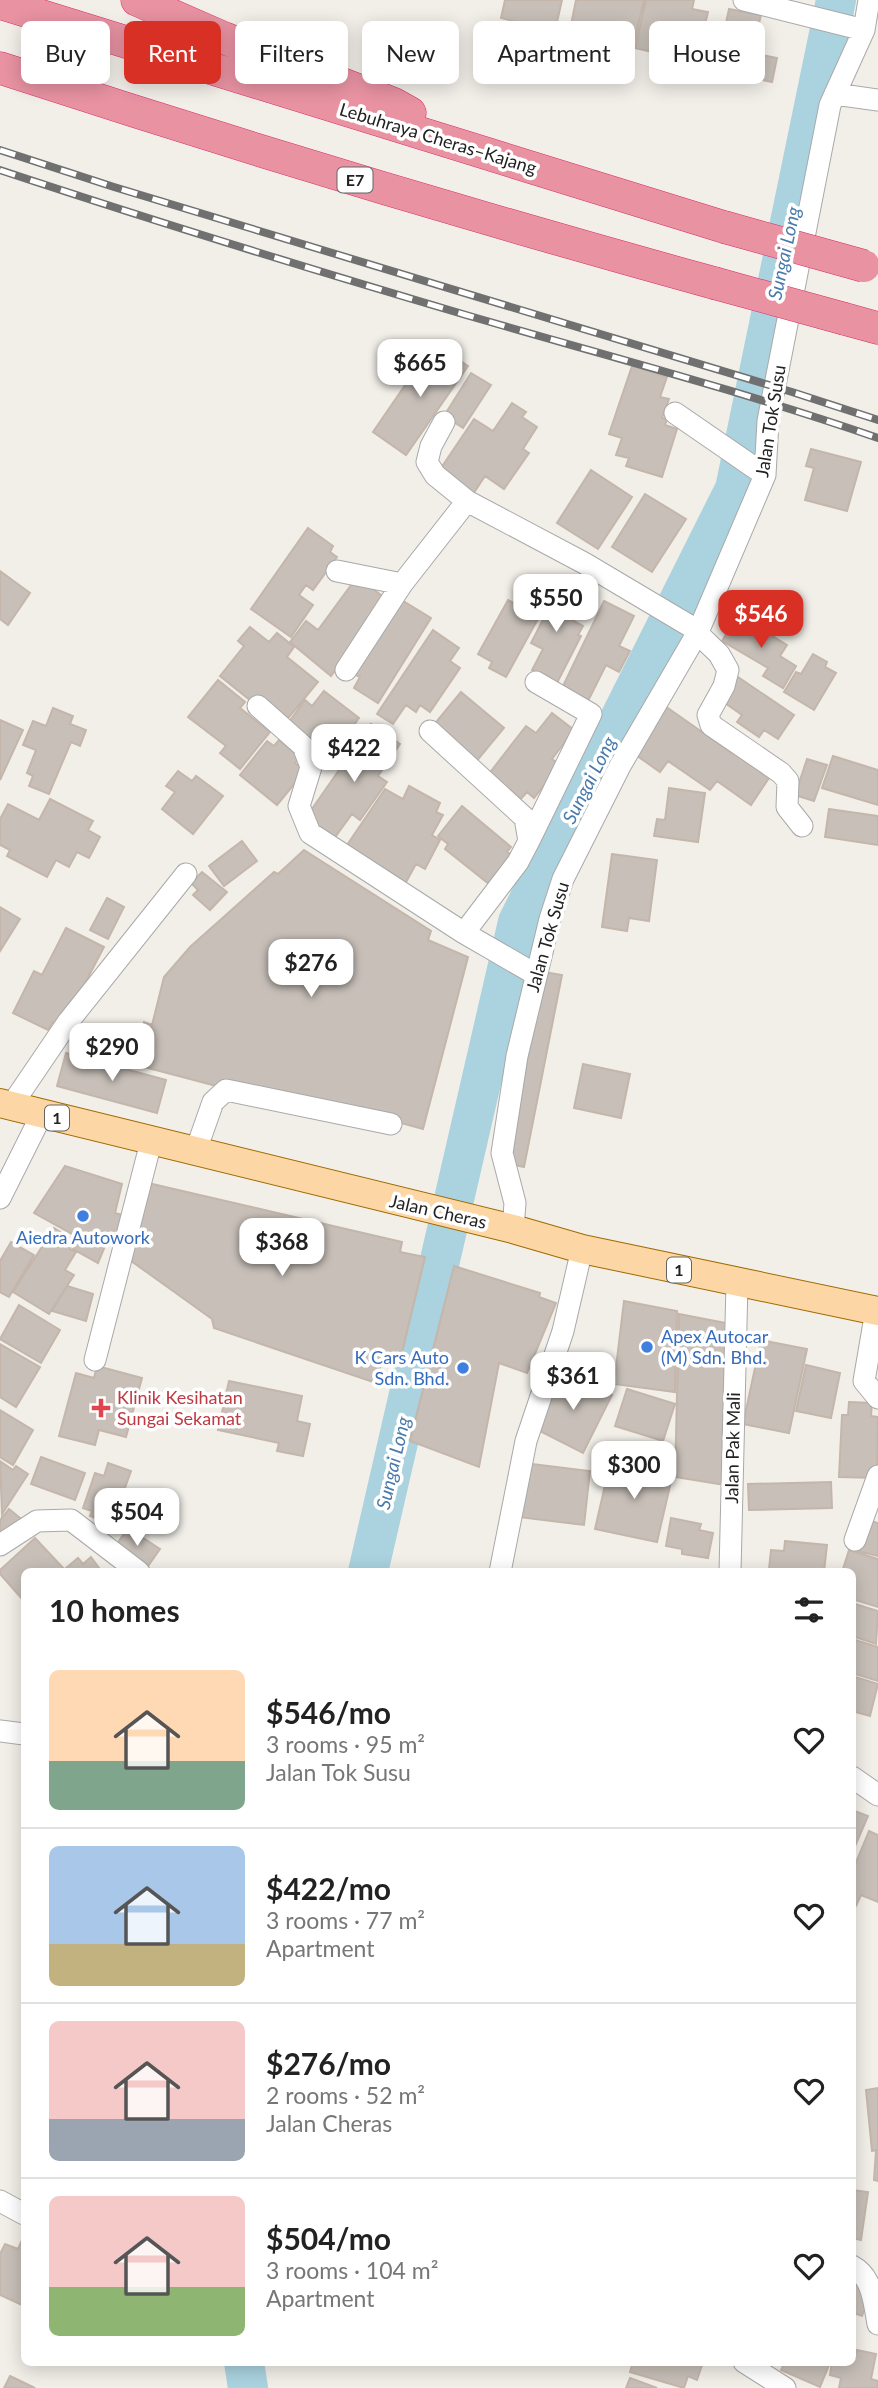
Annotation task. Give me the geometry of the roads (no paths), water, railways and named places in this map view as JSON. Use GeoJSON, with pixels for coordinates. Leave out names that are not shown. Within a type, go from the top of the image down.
{"type":"FeatureCollection","features":[{"type":"Feature","properties":{"kind":"highway"},"geometry":{"type":"LineString","coordinates":[[137,0],[224,38],[394,104],[475,150]]}},
{"type":"Feature","properties":{"kind":"highway","name":"Lebuhraya Cheras–Kajang"},"geometry":{"type":"LineString","coordinates":[[5,5],[724,227],[871,268]]}},
{"type":"Feature","properties":{"kind":"highway","name":"E7"},"geometry":{"type":"LineString","coordinates":[[0,68],[200,133],[492,222],[878,327]]}},
{"type":"Feature","properties":{"kind":"main road","name":"Jalan Cheras"},"geometry":{"type":"LineString","coordinates":[[5,1104],[195,1153],[513,1229],[582,1249],[877,1311]]}},
{"type":"Feature","properties":{"kind":"street"},"geometry":{"type":"LineString","coordinates":[[744,0],[798,16],[856,28]]}},
{"type":"Feature","properties":{"kind":"street","name":"Jalan Tok Susu"},"geometry":{"type":"LineString","coordinates":[[513,1229],[515,1203],[502,1153],[529,971],[564,879],[620,766],[694,629],[759,471],[830,105],[856,28],[869,0]]}},
{"type":"Feature","properties":{"kind":"street"},"geometry":{"type":"LineString","coordinates":[[835,94],[878,100]]}},
{"type":"Feature","properties":{"kind":"street"},"geometry":{"type":"LineString","coordinates":[[675,413],[759,471]]}},
{"type":"Feature","properties":{"kind":"street"},"geometry":{"type":"LineString","coordinates":[[444,422],[431,446],[427,462],[435,475],[467,501],[648,600],[694,629],[719,654],[728,670],[724,685],[708,715],[710,725],[781,774],[788,782],[787,807],[802,826]]}},
{"type":"Feature","properties":{"kind":"street"},"geometry":{"type":"LineString","coordinates":[[346,670],[402,584],[467,501]]}},
{"type":"Feature","properties":{"kind":"street"},"geometry":{"type":"LineString","coordinates":[[337,571],[402,584]]}},
{"type":"Feature","properties":{"kind":"street"},"geometry":{"type":"LineString","coordinates":[[468,935],[518,862],[591,714],[536,682]]}},
{"type":"Feature","properties":{"kind":"street"},"geometry":{"type":"LineString","coordinates":[[258,706],[303,746],[311,768],[299,806],[310,833],[529,971]]}},
{"type":"Feature","properties":{"kind":"street"},"geometry":{"type":"LineString","coordinates":[[430,731],[525,818],[529,841]]}},
{"type":"Feature","properties":{"kind":"street"},"geometry":{"type":"LineString","coordinates":[[5,1104],[186,874]]}},
{"type":"Feature","properties":{"kind":"street"},"geometry":{"type":"LineString","coordinates":[[195,1153],[213,1102],[226,1090],[391,1124]]}},
{"type":"Feature","properties":{"kind":"street"},"geometry":{"type":"LineString","coordinates":[[0,1198],[41,1114]]}},
{"type":"Feature","properties":{"kind":"street"},"geometry":{"type":"LineString","coordinates":[[95,1360],[151,1142]]}},
{"type":"Feature","properties":{"kind":"street"},"geometry":{"type":"LineString","coordinates":[[501,1568],[526,1441],[563,1331],[582,1249]]}},
{"type":"Feature","properties":{"kind":"street","name":"Jalan Pak Mali"},"geometry":{"type":"LineString","coordinates":[[730,1568],[737,1283]]}},
{"type":"Feature","properties":{"kind":"street"},"geometry":{"type":"LineString","coordinates":[[877,1311],[864,1381],[878,1398]]}},
{"type":"Feature","properties":{"kind":"street"},"geometry":{"type":"LineString","coordinates":[[855,1540],[878,1476]]}},
{"type":"Feature","properties":{"kind":"street"},"geometry":{"type":"LineString","coordinates":[[0,1545],[37,1521],[71,1520],[134,1568]]}},
{"type":"Feature","properties":{"kind":"street"},"geometry":{"type":"LineString","coordinates":[[0,1731],[21,1734]]}},
{"type":"Feature","properties":{"kind":"street"},"geometry":{"type":"LineString","coordinates":[[856,1780],[878,1795]]}},
{"type":"Feature","properties":{"kind":"street"},"geometry":{"type":"LineString","coordinates":[[0,2201],[21,2212]]}},
{"type":"Feature","properties":{"kind":"street"},"geometry":{"type":"LineString","coordinates":[[856,2268],[870,2283],[878,2325]]}},
{"type":"Feature","properties":{"kind":"street"},"geometry":{"type":"LineString","coordinates":[[750,2366],[785,2388]]}},
{"type":"Feature","properties":{"kind":"waterway","name":"Sungai Long"},"geometry":{"type":"LineString","coordinates":[[369,1568],[518,922],[735,489],[836,0]]}},
{"type":"Feature","properties":{"kind":"waterway","name":"Sungai Long"},"geometry":{"type":"LineString","coordinates":[[245,2366],[248,2388]]}},
{"type":"Feature","properties":{"kind":"railway"},"geometry":{"type":"LineString","coordinates":[[0,150],[878,420]]}},
{"type":"Feature","properties":{"kind":"railway"},"geometry":{"type":"LineString","coordinates":[[0,170],[291,262],[724,389],[878,438]]}},
{"type":"Feature","properties":{"kind":"place","name":"Aiedra Autowork"},"geometry":{"type":"Point","coordinates":[83,1216]}},
{"type":"Feature","properties":{"kind":"place","name":"Apex Autocar (M) Sdn. Bhd."},"geometry":{"type":"Point","coordinates":[647,1347]}},
{"type":"Feature","properties":{"kind":"place","name":"K Cars Auto Sdn. Bhd."},"geometry":{"type":"Point","coordinates":[463,1368]}},
{"type":"Feature","properties":{"kind":"place","name":"Klinik Kesihatan Sungai Sekamat"},"geometry":{"type":"Point","coordinates":[101,1408]}}]}
